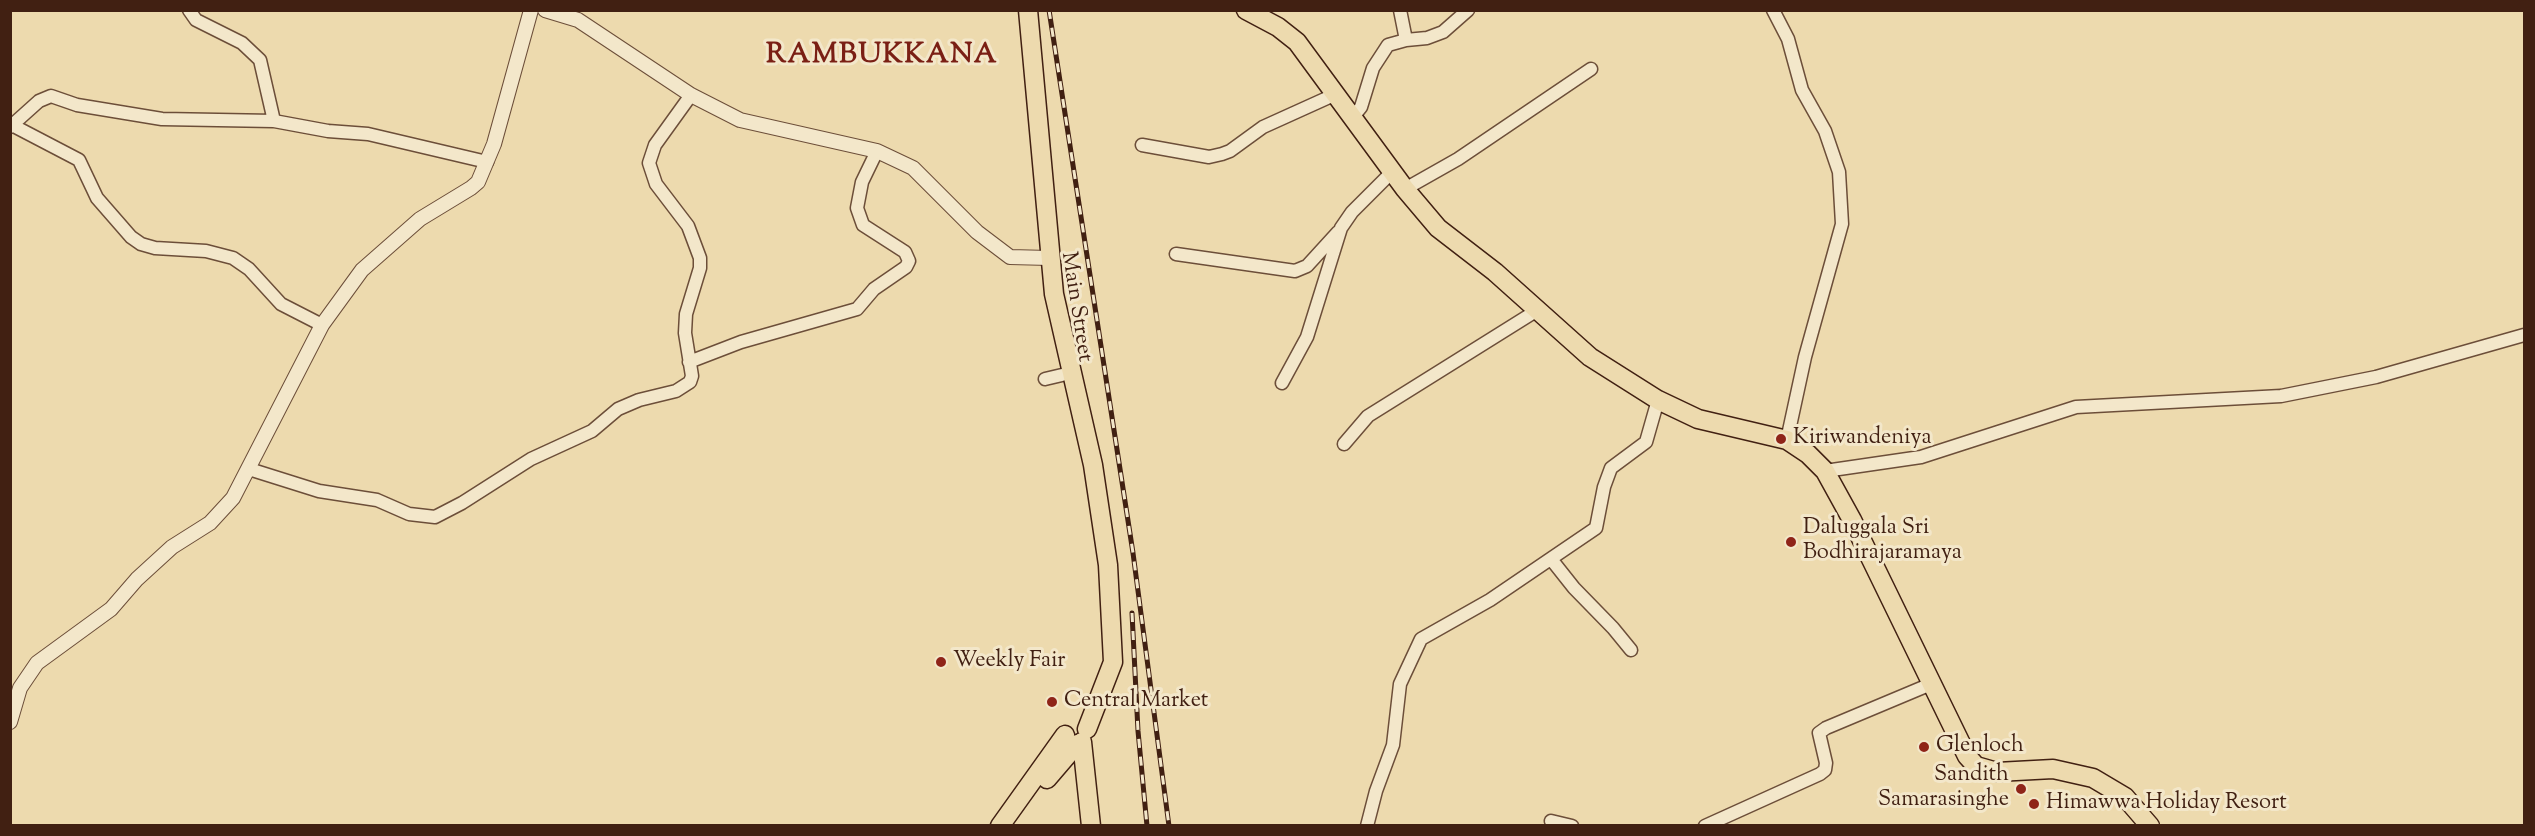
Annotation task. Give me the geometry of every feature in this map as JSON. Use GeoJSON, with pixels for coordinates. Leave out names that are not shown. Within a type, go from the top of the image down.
{"type":"FeatureCollection","features":[{"type":"Feature","properties":{"kind":"main road","name":"Main Street"},"geometry":{"type":"LineString","coordinates":[[1009,825],[1077,734],[1100,698],[1113,662],[1108,565],[1093,465],[1046,258],[1015,10]]}},
{"type":"Feature","properties":{"kind":"main road","name":"Main Street"},"geometry":{"type":"LineString","coordinates":[[1028,10],[1053,377],[1080,458],[1099,567],[1109,607]]}},
{"type":"Feature","properties":{"kind":"main road"},"geometry":{"type":"LineString","coordinates":[[1246,10],[1278,27],[1297,42],[1405,189],[1438,228],[1495,272],[1590,357],[1658,400],[1698,419],[1787,440],[1808,454],[1825,471],[1852,520],[1966,756],[1976,766],[1998,772],[2053,769],[2093,778],[2125,797],[2150,825]]}},
{"type":"Feature","properties":{"kind":"main road","name":"Main Street"},"geometry":{"type":"LineString","coordinates":[[1000,825],[1077,734]]}},
{"type":"Feature","properties":{"kind":"main road"},"geometry":{"type":"LineString","coordinates":[[1077,734],[1091,825]]}},
{"type":"Feature","properties":{"kind":"street"},"geometry":{"type":"LineString","coordinates":[[189,10],[196,20],[242,43],[260,60],[274,121]]}},
{"type":"Feature","properties":{"kind":"street"},"geometry":{"type":"LineString","coordinates":[[10,722],[20,688],[37,663],[111,609],[137,579],[172,548],[210,523],[233,498],[322,325],[362,270],[420,219],[478,182],[488,162],[531,10]]}},
{"type":"Feature","properties":{"kind":"street"},"geometry":{"type":"LineString","coordinates":[[545,10],[578,20],[691,95],[740,120],[877,151],[913,168],[977,232],[1010,257],[1046,258]]}},
{"type":"Feature","properties":{"kind":"street"},"geometry":{"type":"LineString","coordinates":[[1400,10],[1406,40]]}},
{"type":"Feature","properties":{"kind":"street"},"geometry":{"type":"LineString","coordinates":[[1353,117],[1361,107],[1373,68],[1388,45],[1426,38],[1443,32],[1468,10]]}},
{"type":"Feature","properties":{"kind":"street"},"geometry":{"type":"LineString","coordinates":[[1773,10],[1788,39],[1802,90],[1825,131],[1839,172],[1842,224],[1805,357],[1787,440]]}},
{"type":"Feature","properties":{"kind":"street"},"geometry":{"type":"LineString","coordinates":[[1405,189],[1458,159],[1591,69]]}},
{"type":"Feature","properties":{"kind":"street"},"geometry":{"type":"LineString","coordinates":[[1142,145],[1209,157],[1230,152],[1263,127],[1336,94]]}},
{"type":"Feature","properties":{"kind":"street"},"geometry":{"type":"LineString","coordinates":[[249,469],[319,491],[377,500],[409,514],[435,517],[462,503],[531,459],[592,430],[618,409],[639,400],[676,391],[690,382],[692,376],[685,333],[686,314],[700,268],[700,258],[688,226],[656,184],[649,163],[656,145],[691,95]]}},
{"type":"Feature","properties":{"kind":"street"},"geometry":{"type":"LineString","coordinates":[[322,325],[280,303],[249,268],[233,258],[206,251],[155,248],[136,240],[97,198],[79,160],[11,125],[39,101],[51,96],[77,105],[162,119],[274,121],[328,131],[368,134],[488,162]]}},
{"type":"Feature","properties":{"kind":"street"},"geometry":{"type":"LineString","coordinates":[[689,362],[741,342],[857,309],[874,289],[906,267],[909,261],[905,252],[863,225],[857,208],[862,182],[877,151]]}},
{"type":"Feature","properties":{"kind":"street"},"geometry":{"type":"LineString","coordinates":[[1176,254],[1295,271],[1307,266],[1352,212],[1393,171]]}},
{"type":"Feature","properties":{"kind":"street"},"geometry":{"type":"LineString","coordinates":[[1282,383],[1307,338],[1341,228]]}},
{"type":"Feature","properties":{"kind":"street"},"geometry":{"type":"LineString","coordinates":[[1344,444],[1368,416],[1536,311]]}},
{"type":"Feature","properties":{"kind":"street"},"geometry":{"type":"LineString","coordinates":[[1825,471],[1922,457],[2076,407],[2281,396],[2376,377],[2524,335]]}},
{"type":"Feature","properties":{"kind":"street"},"geometry":{"type":"LineString","coordinates":[[1367,825],[1392,745],[1400,684],[1421,639],[1490,600],[1596,528],[1604,487],[1611,468],[1646,442],[1658,400]]}},
{"type":"Feature","properties":{"kind":"street"},"geometry":{"type":"LineString","coordinates":[[1551,559],[1574,588],[1631,650]]}},
{"type":"Feature","properties":{"kind":"street"},"geometry":{"type":"LineString","coordinates":[[1705,825],[1825,770],[1826,763],[1819,733],[1826,728],[1931,684]]}},
{"type":"Feature","properties":{"kind":"street"},"geometry":{"type":"LineString","coordinates":[[1551,821],[1572,825]]}},
{"type":"Feature","properties":{"kind":"railway"},"geometry":{"type":"LineString","coordinates":[[1049,10],[1133,553],[1169,826]]}},
{"type":"Feature","properties":{"kind":"railway"},"geometry":{"type":"LineString","coordinates":[[1132,613],[1138,731],[1147,826]]}},
{"type":"Feature","properties":{"kind":"place","name":"Kiriwandeniya"},"geometry":{"type":"Point","coordinates":[1781,439]}},
{"type":"Feature","properties":{"kind":"place","name":"Daluggala Sri Bodhirajaramaya"},"geometry":{"type":"Point","coordinates":[1791,542]}},
{"type":"Feature","properties":{"kind":"place","name":"Weekly Fair"},"geometry":{"type":"Point","coordinates":[941,662]}},
{"type":"Feature","properties":{"kind":"place","name":"Central Market"},"geometry":{"type":"Point","coordinates":[1052,702]}},
{"type":"Feature","properties":{"kind":"place","name":"Glenloch"},"geometry":{"type":"Point","coordinates":[1924,747]}},
{"type":"Feature","properties":{"kind":"place","name":"Sandith Samarasinghe"},"geometry":{"type":"Point","coordinates":[2021,789]}},
{"type":"Feature","properties":{"kind":"place","name":"Himawwa Holiday Resort"},"geometry":{"type":"Point","coordinates":[2034,804]}},
{"type":"Feature","properties":{"kind":"district","name":"RAMBUKKANA"},"geometry":{"type":"Point","coordinates":[882,57]}}]}
